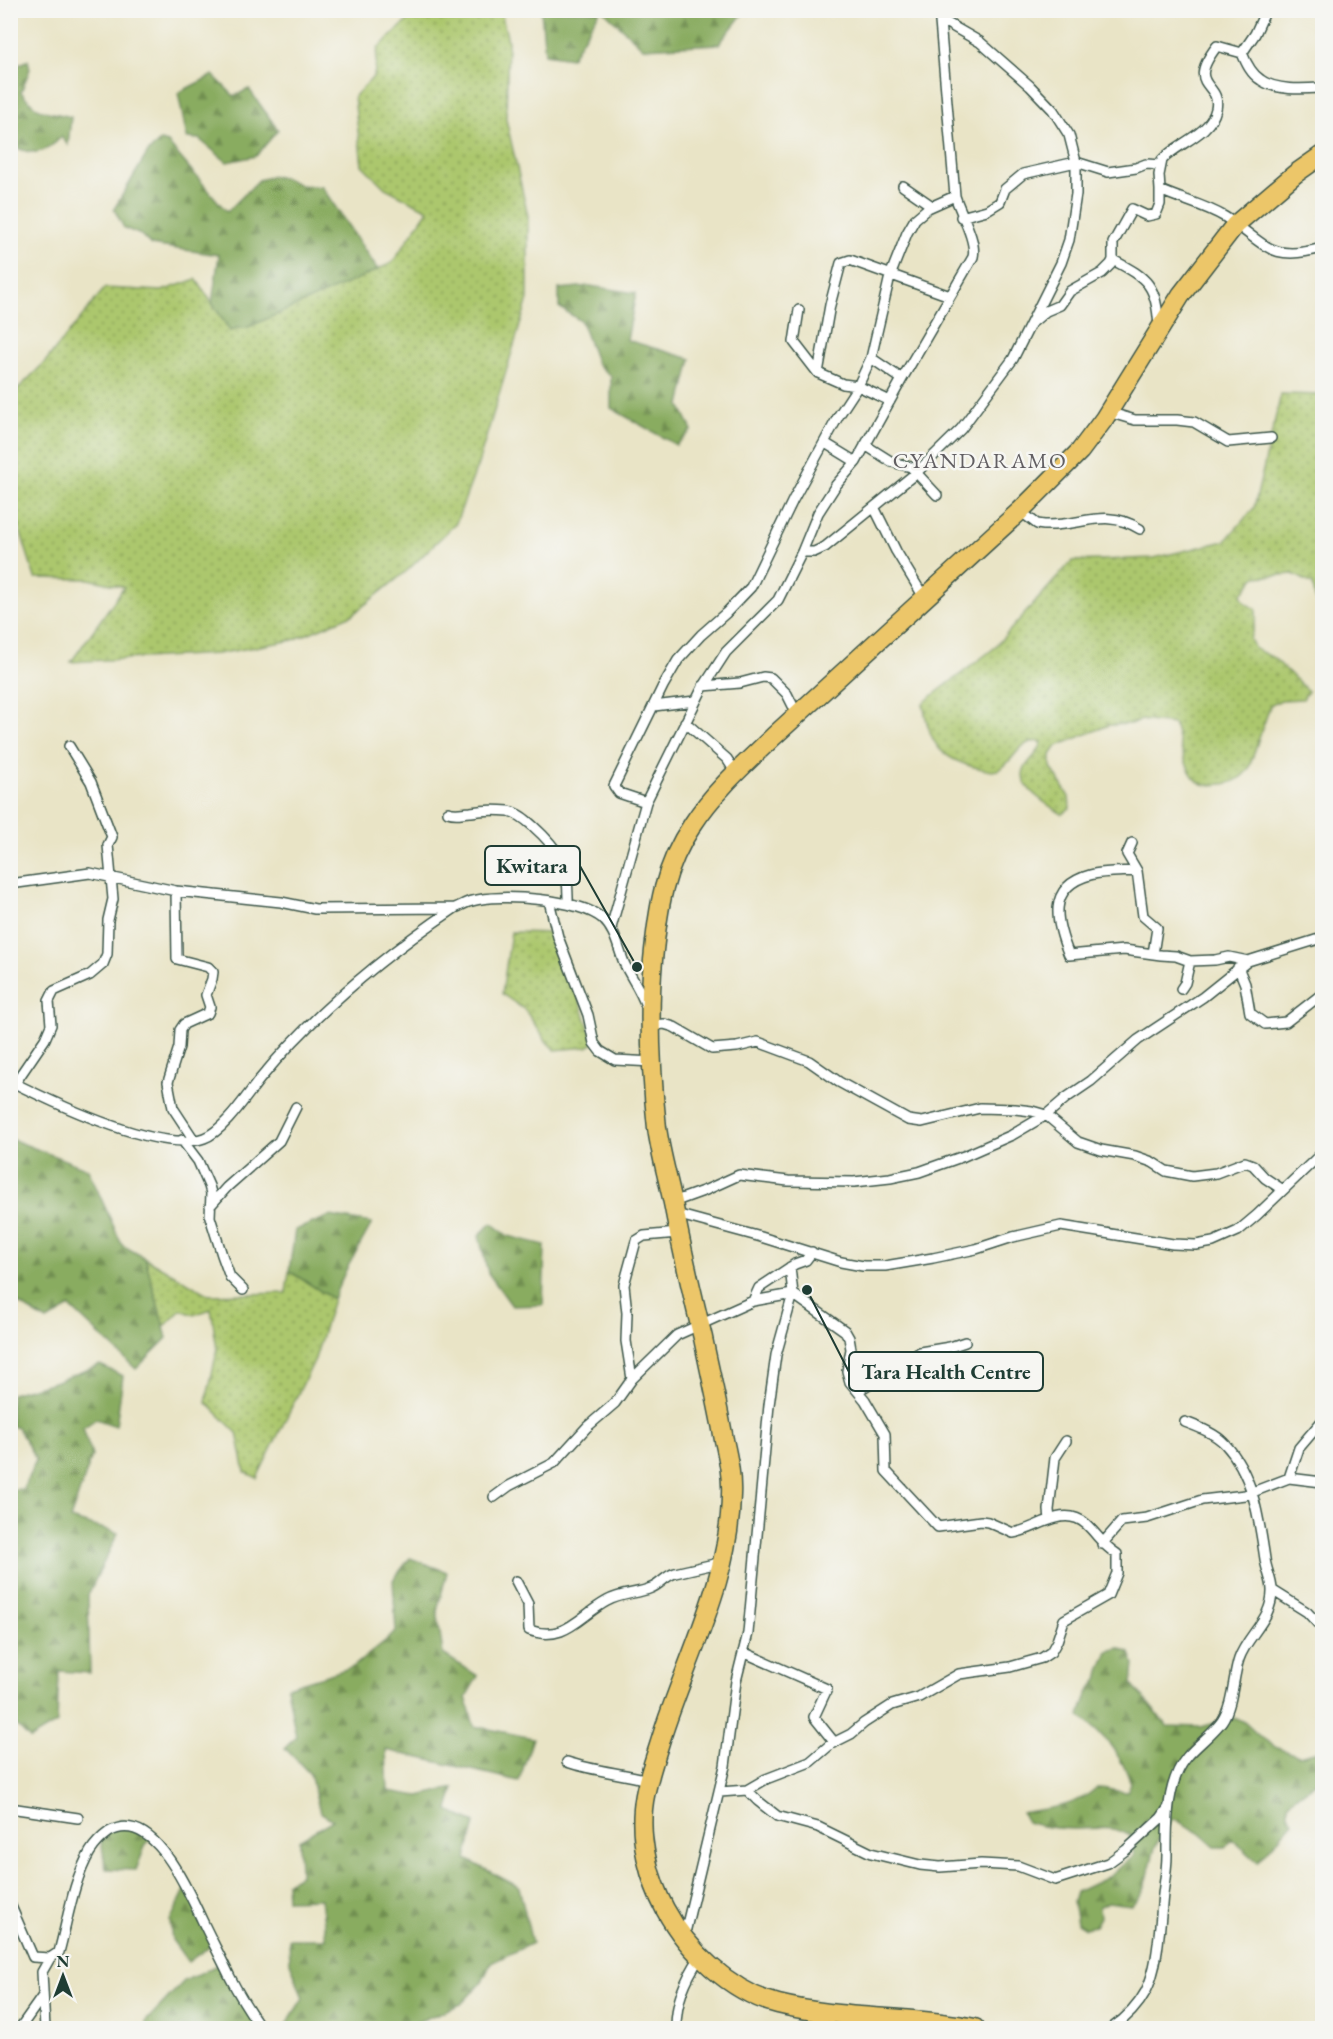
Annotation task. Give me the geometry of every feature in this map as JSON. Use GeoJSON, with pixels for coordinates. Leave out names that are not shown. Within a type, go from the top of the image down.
{"type":"FeatureCollection","features":[{"type":"Feature","properties":{"kind":"highway"},"geometry":{"type":"LineString","coordinates":[[975,2028],[932,2021],[840,2015],[776,2004],[743,1990],[700,1958],[683,1939],[663,1906],[649,1870],[642,1824],[644,1794],[668,1716],[724,1562],[730,1526],[730,1470],[657,1129],[650,1020],[659,901],[669,873],[693,824],[736,773],[797,714],[1020,511],[1080,450],[1108,412],[1191,280],[1235,225],[1295,174],[1323,155]]}},
{"type":"Feature","properties":{"kind":"street"},"geometry":{"type":"LineString","coordinates":[[1242,53],[1266,10]]}},
{"type":"Feature","properties":{"kind":"street"},"geometry":{"type":"LineString","coordinates":[[802,552],[814,552],[825,547],[916,473],[961,429],[1013,359],[1061,262],[1069,240],[1076,194],[1076,162],[1069,135],[1053,110],[1030,86],[980,42],[939,15]]}},
{"type":"Feature","properties":{"kind":"street"},"geometry":{"type":"LineString","coordinates":[[611,928],[646,802],[703,686],[726,652],[778,600],[818,513],[836,485],[856,462],[975,253],[973,241],[955,196],[939,15]]}},
{"type":"Feature","properties":{"kind":"street"},"geometry":{"type":"LineString","coordinates":[[1029,325],[1046,311],[1060,305],[1070,291],[1102,273],[1113,260],[1113,243],[1132,209],[1147,216],[1156,214],[1160,204],[1159,175],[1162,160],[1209,123],[1216,108],[1214,94],[1205,83],[1202,74],[1206,60],[1217,46],[1242,53],[1250,69],[1262,81],[1281,87],[1323,88]]}},
{"type":"Feature","properties":{"kind":"street"},"geometry":{"type":"LineString","coordinates":[[962,217],[987,210],[1000,202],[1005,189],[1023,174],[1076,162],[1108,172],[1136,168],[1146,164],[1161,165]]}},
{"type":"Feature","properties":{"kind":"street"},"geometry":{"type":"LineString","coordinates":[[903,186],[932,206]]}},
{"type":"Feature","properties":{"kind":"street"},"geometry":{"type":"LineString","coordinates":[[1160,190],[1226,217],[1256,242],[1279,253],[1307,252],[1323,248]]}},
{"type":"Feature","properties":{"kind":"street"},"geometry":{"type":"LineString","coordinates":[[646,802],[619,793],[614,786],[663,686],[678,660],[751,587],[771,542],[839,415],[858,386],[871,358],[890,276],[911,226],[932,206],[955,196]]}},
{"type":"Feature","properties":{"kind":"street"},"geometry":{"type":"LineString","coordinates":[[818,373],[830,305],[841,263],[850,260],[950,296]]}},
{"type":"Feature","properties":{"kind":"street"},"geometry":{"type":"LineString","coordinates":[[1113,260],[1136,273],[1149,286],[1157,299],[1159,331]]}},
{"type":"Feature","properties":{"kind":"street"},"geometry":{"type":"LineString","coordinates":[[799,310],[794,342],[818,373],[843,384],[858,386],[890,401]]}},
{"type":"Feature","properties":{"kind":"street"},"geometry":{"type":"LineString","coordinates":[[871,358],[902,378]]}},
{"type":"Feature","properties":{"kind":"street"},"geometry":{"type":"LineString","coordinates":[[1108,412],[1135,420],[1194,422],[1227,442],[1271,438]]}},
{"type":"Feature","properties":{"kind":"street"},"geometry":{"type":"LineString","coordinates":[[825,443],[856,462]]}},
{"type":"Feature","properties":{"kind":"street"},"geometry":{"type":"LineString","coordinates":[[865,445],[892,462],[910,467],[937,495]]}},
{"type":"Feature","properties":{"kind":"street"},"geometry":{"type":"LineString","coordinates":[[874,507],[896,551],[925,599]]}},
{"type":"Feature","properties":{"kind":"street"},"geometry":{"type":"LineString","coordinates":[[1020,511],[1037,524],[1113,518],[1128,521],[1140,529]]}},
{"type":"Feature","properties":{"kind":"street"},"geometry":{"type":"LineString","coordinates":[[703,686],[740,683],[763,677],[771,678],[788,694],[797,714]]}},
{"type":"Feature","properties":{"kind":"street"},"geometry":{"type":"LineString","coordinates":[[654,706],[695,701]]}},
{"type":"Feature","properties":{"kind":"street"},"geometry":{"type":"LineString","coordinates":[[685,722],[728,759],[736,773]]}},
{"type":"Feature","properties":{"kind":"street"},"geometry":{"type":"LineString","coordinates":[[69,746],[91,782],[112,837],[108,845],[112,899],[108,920],[107,954],[103,964],[90,975],[54,991],[49,1001],[51,1025],[45,1039],[13,1082],[51,1102],[125,1131],[182,1140],[205,1138],[227,1119],[268,1069],[338,996],[378,963],[455,908],[473,900],[527,899],[568,903],[596,915],[611,928],[624,963],[642,994],[650,1020],[674,1027],[712,1049],[758,1042],[809,1062],[839,1082],[908,1120],[922,1122],[980,1108],[1015,1109],[1046,1115],[1078,1142],[1101,1150],[1135,1156],[1152,1162],[1166,1171],[1192,1176],[1216,1173],[1245,1162],[1253,1165],[1264,1178],[1283,1190]]}},
{"type":"Feature","properties":{"kind":"street"},"geometry":{"type":"LineString","coordinates":[[448,812],[457,815],[470,812],[512,812],[526,820],[549,841],[558,853],[567,876],[568,903]]}},
{"type":"Feature","properties":{"kind":"street"},"geometry":{"type":"LineString","coordinates":[[1132,843],[1127,854],[1137,871],[1143,916],[1157,928],[1154,954]]}},
{"type":"Feature","properties":{"kind":"street"},"geometry":{"type":"LineString","coordinates":[[1137,871],[1091,874],[1076,880],[1062,891],[1058,902],[1058,920],[1069,955],[1124,950],[1176,956],[1190,961],[1229,957],[1248,961]]}},
{"type":"Feature","properties":{"kind":"street"},"geometry":{"type":"LineString","coordinates":[[10,884],[90,873],[176,891],[281,902],[315,909],[455,908]]}},
{"type":"Feature","properties":{"kind":"street"},"geometry":{"type":"LineString","coordinates":[[176,891],[177,959],[208,967],[213,972],[213,979],[206,995],[210,1006],[208,1013],[184,1024],[180,1030],[178,1047],[168,1082],[173,1108],[194,1140]]}},
{"type":"Feature","properties":{"kind":"street"},"geometry":{"type":"LineString","coordinates":[[549,901],[558,937],[585,1007],[594,1043],[600,1051],[615,1060],[652,1062]]}},
{"type":"Feature","properties":{"kind":"street"},"geometry":{"type":"LineString","coordinates":[[674,1208],[739,1174],[788,1181],[854,1182],[919,1172],[964,1156],[1012,1135],[1046,1115],[1091,1081],[1138,1040],[1203,997],[1248,961],[1323,938]]}},
{"type":"Feature","properties":{"kind":"street"},"geometry":{"type":"LineString","coordinates":[[1181,989],[1185,983],[1190,961]]}},
{"type":"Feature","properties":{"kind":"street"},"geometry":{"type":"LineString","coordinates":[[1239,968],[1245,984],[1250,1013],[1264,1024],[1286,1022],[1323,994]]}},
{"type":"Feature","properties":{"kind":"street"},"geometry":{"type":"LineString","coordinates":[[210,1206],[227,1187],[279,1140],[296,1107]]}},
{"type":"Feature","properties":{"kind":"street"},"geometry":{"type":"LineString","coordinates":[[182,1140],[198,1161],[209,1186],[210,1218],[230,1277],[243,1290]]}},
{"type":"Feature","properties":{"kind":"street"},"geometry":{"type":"LineString","coordinates":[[674,1208],[852,1264],[885,1266],[976,1249],[1012,1237],[1061,1226],[1173,1244],[1196,1245],[1213,1242],[1238,1231],[1323,1154]]}},
{"type":"Feature","properties":{"kind":"street"},"geometry":{"type":"LineString","coordinates":[[632,1379],[626,1341],[627,1313],[624,1285],[636,1241],[644,1236],[678,1233]]}},
{"type":"Feature","properties":{"kind":"street"},"geometry":{"type":"LineString","coordinates":[[753,1301],[759,1288],[790,1267],[806,1260],[812,1252]]}},
{"type":"Feature","properties":{"kind":"street"},"geometry":{"type":"LineString","coordinates":[[683,1939],[720,1792],[736,1681],[748,1633],[753,1600],[770,1395],[776,1355],[793,1294],[790,1267]]}},
{"type":"Feature","properties":{"kind":"street"},"geometry":{"type":"LineString","coordinates":[[494,1497],[509,1486],[554,1463],[587,1427],[615,1402],[632,1379],[677,1335],[753,1301],[793,1294],[845,1330],[852,1348],[847,1371],[850,1382],[865,1400],[885,1434],[886,1471],[938,1527],[981,1521],[1013,1533],[1062,1517],[1077,1519],[1086,1524],[1102,1544],[1117,1554],[1117,1573],[1108,1595],[1064,1620],[1051,1652],[1042,1658],[959,1674],[919,1697],[892,1705],[850,1734],[834,1742],[810,1762],[766,1779],[747,1790],[720,1792]]}},
{"type":"Feature","properties":{"kind":"street"},"geometry":{"type":"LineString","coordinates":[[858,1391],[920,1352],[950,1347],[965,1341]]}},
{"type":"Feature","properties":{"kind":"street"},"geometry":{"type":"LineString","coordinates":[[1289,1478],[1299,1448],[1323,1421]]}},
{"type":"Feature","properties":{"kind":"street"},"geometry":{"type":"LineString","coordinates":[[1112,2028],[1133,2010],[1145,1993],[1151,1978],[1157,1951],[1166,1871],[1169,1806],[1182,1763],[1200,1741],[1223,1720],[1239,1660],[1244,1648],[1264,1619],[1272,1590],[1252,1493],[1240,1466],[1225,1443],[1214,1435],[1185,1422]]}},
{"type":"Feature","properties":{"kind":"street"},"geometry":{"type":"LineString","coordinates":[[1050,1520],[1049,1510],[1055,1458],[1066,1441]]}},
{"type":"Feature","properties":{"kind":"street"},"geometry":{"type":"LineString","coordinates":[[1102,1544],[1118,1524],[1127,1519],[1147,1518],[1202,1500],[1252,1493],[1289,1478],[1323,1482]]}},
{"type":"Feature","properties":{"kind":"street"},"geometry":{"type":"LineString","coordinates":[[516,1581],[528,1604],[529,1630],[555,1634],[566,1630],[608,1600],[626,1593],[654,1588],[667,1576],[675,1573],[724,1562]]}},
{"type":"Feature","properties":{"kind":"street"},"geometry":{"type":"LineString","coordinates":[[1272,1590],[1297,1605],[1323,1628]]}},
{"type":"Feature","properties":{"kind":"street"},"geometry":{"type":"LineString","coordinates":[[743,1652],[826,1689],[814,1717],[834,1742]]}},
{"type":"Feature","properties":{"kind":"street"},"geometry":{"type":"LineString","coordinates":[[567,1762],[591,1770],[627,1774],[648,1780]]}},
{"type":"Feature","properties":{"kind":"street"},"geometry":{"type":"LineString","coordinates":[[747,1790],[777,1816],[828,1831],[871,1853],[920,1865],[940,1867],[981,1864],[1018,1866],[1055,1880],[1108,1863],[1161,1818],[1169,1806]]}},
{"type":"Feature","properties":{"kind":"street"},"geometry":{"type":"LineString","coordinates":[[10,1808],[78,1818]]}},
{"type":"Feature","properties":{"kind":"street"},"geometry":{"type":"LineString","coordinates":[[45,2028],[42,1972],[50,1958],[59,1952],[76,1888],[91,1849],[105,1835],[124,1827],[135,1829],[148,1836],[163,1851],[182,1877],[231,1980],[261,2028]]}},
{"type":"Feature","properties":{"kind":"street"},"geometry":{"type":"LineString","coordinates":[[10,1904],[33,1957],[50,1958]]}},
{"type":"Feature","properties":{"kind":"street"},"geometry":{"type":"LineString","coordinates":[[676,2028],[678,2002],[686,1980],[700,1958]]}},
{"type":"Feature","properties":{"kind":"street"},"geometry":{"type":"LineString","coordinates":[[20,2028],[42,1997]]}},
{"type":"Feature","properties":{"kind":"green space"},"geometry":{"type":"Polygon","coordinates":[[[541,10],[600,11],[571,58],[545,54],[541,10]]]}},
{"type":"Feature","properties":{"kind":"green space"},"geometry":{"type":"Polygon","coordinates":[[[418,11],[501,11],[508,41],[506,119],[528,216],[528,299],[478,464],[456,523],[408,570],[352,615],[293,640],[217,654],[71,662],[124,587],[89,579],[35,578],[11,501],[10,397],[45,362],[105,288],[162,291],[196,279],[231,331],[246,328],[392,263],[428,210],[385,188],[362,165],[354,97],[374,76],[378,48],[418,11]]]}},
{"type":"Feature","properties":{"kind":"green space"},"geometry":{"type":"Polygon","coordinates":[[[604,11],[745,11],[719,44],[643,48],[604,11]]]}},
{"type":"Feature","properties":{"kind":"green space"},"geometry":{"type":"Polygon","coordinates":[[[28,60],[30,69],[21,92],[38,108],[71,117],[68,145],[61,137],[49,147],[38,152],[25,151],[11,145],[11,69],[28,60]]]}},
{"type":"Feature","properties":{"kind":"green space"},"geometry":{"type":"Polygon","coordinates":[[[213,75],[234,96],[249,89],[278,130],[256,156],[227,162],[199,139],[187,138],[178,93],[213,75]]]}},
{"type":"Feature","properties":{"kind":"green space"},"geometry":{"type":"Polygon","coordinates":[[[160,141],[168,143],[227,212],[259,180],[273,176],[285,178],[300,185],[322,187],[378,270],[246,328],[230,331],[212,303],[219,255],[151,245],[141,235],[124,228],[114,209],[148,152],[160,141]]]}},
{"type":"Feature","properties":{"kind":"green space"},"geometry":{"type":"Polygon","coordinates":[[[590,286],[636,293],[627,340],[691,359],[680,405],[692,430],[676,445],[611,408],[611,376],[597,364],[581,321],[559,307],[559,289],[590,286]]]}},
{"type":"Feature","properties":{"kind":"green space"},"geometry":{"type":"Polygon","coordinates":[[[1281,394],[1322,395],[1322,612],[1315,598],[1313,584],[1293,574],[1255,577],[1241,595],[1245,603],[1256,609],[1256,619],[1250,639],[1255,649],[1274,658],[1308,691],[1303,699],[1281,700],[1270,706],[1249,768],[1244,774],[1230,783],[1202,784],[1196,780],[1187,766],[1174,724],[1140,720],[1131,724],[1109,725],[1057,746],[1051,755],[1051,767],[1069,797],[1070,808],[1062,814],[1036,796],[1023,777],[1026,766],[1042,742],[1028,743],[1023,746],[999,770],[987,770],[964,764],[944,754],[933,739],[923,703],[993,649],[1072,561],[1154,558],[1225,541],[1254,508],[1281,394]]]}},
{"type":"Feature","properties":{"kind":"green space"},"geometry":{"type":"Polygon","coordinates":[[[511,932],[557,933],[594,1043],[587,1047],[555,1050],[525,1010],[502,994],[511,932]]]}},
{"type":"Feature","properties":{"kind":"green space"},"geometry":{"type":"Polygon","coordinates":[[[11,1139],[88,1169],[122,1245],[145,1258],[167,1338],[136,1369],[70,1307],[47,1321],[11,1299],[11,1139]]]}},
{"type":"Feature","properties":{"kind":"green space"},"geometry":{"type":"Polygon","coordinates":[[[330,1216],[372,1223],[333,1299],[289,1271],[295,1230],[330,1216]]]}},
{"type":"Feature","properties":{"kind":"green space"},"geometry":{"type":"Polygon","coordinates":[[[491,1223],[508,1236],[545,1245],[543,1305],[512,1306],[488,1273],[479,1236],[491,1223]]]}},
{"type":"Feature","properties":{"kind":"green space"},"geometry":{"type":"Polygon","coordinates":[[[145,1258],[209,1295],[286,1293],[289,1271],[333,1299],[315,1359],[257,1478],[245,1472],[237,1433],[206,1402],[217,1350],[211,1309],[194,1315],[181,1310],[164,1327],[145,1258]]]}},
{"type":"Feature","properties":{"kind":"green space"},"geometry":{"type":"Polygon","coordinates":[[[100,1365],[123,1376],[116,1426],[96,1419],[83,1428],[92,1456],[70,1519],[118,1533],[88,1595],[90,1673],[59,1671],[57,1723],[30,1739],[11,1720],[10,1490],[23,1489],[36,1460],[18,1428],[11,1426],[11,1394],[54,1382],[100,1365]]]}},
{"type":"Feature","properties":{"kind":"green space"},"geometry":{"type":"Polygon","coordinates":[[[410,1558],[447,1572],[437,1611],[443,1654],[478,1676],[466,1697],[474,1726],[533,1738],[519,1781],[386,1750],[388,1791],[419,1796],[454,1788],[448,1810],[475,1823],[466,1859],[519,1887],[532,1943],[491,1963],[482,1982],[461,2004],[403,2028],[284,2028],[303,1998],[290,1962],[289,1939],[326,1939],[321,1899],[287,1900],[286,1883],[300,1875],[299,1840],[333,1820],[320,1812],[310,1774],[285,1748],[296,1737],[287,1687],[353,1667],[396,1632],[393,1580],[410,1558]]]}},
{"type":"Feature","properties":{"kind":"green space"},"geometry":{"type":"Polygon","coordinates":[[[1119,1648],[1130,1653],[1134,1664],[1132,1684],[1167,1726],[1201,1727],[1233,1718],[1243,1721],[1277,1748],[1299,1756],[1322,1750],[1322,1778],[1288,1803],[1288,1813],[1293,1822],[1258,1862],[1232,1839],[1225,1847],[1215,1847],[1199,1833],[1173,1818],[1157,1842],[1145,1885],[1137,1899],[1131,1905],[1108,1902],[1099,1907],[1100,1917],[1095,1926],[1085,1928],[1077,1923],[1073,1902],[1076,1892],[1108,1877],[1134,1856],[1131,1837],[1112,1829],[1063,1829],[1039,1825],[1027,1822],[1022,1813],[1071,1803],[1096,1788],[1127,1792],[1131,1783],[1117,1754],[1097,1730],[1080,1716],[1089,1693],[1098,1680],[1108,1651],[1119,1648]]]}},
{"type":"Feature","properties":{"kind":"green space"},"geometry":{"type":"Polygon","coordinates":[[[120,1820],[135,1825],[153,1838],[146,1844],[136,1870],[106,1869],[100,1835],[120,1820]]]}},
{"type":"Feature","properties":{"kind":"green space"},"geometry":{"type":"Polygon","coordinates":[[[188,1884],[214,1943],[188,1962],[172,1940],[170,1921],[188,1884]]]}},
{"type":"Feature","properties":{"kind":"green space"},"geometry":{"type":"Polygon","coordinates":[[[223,1962],[261,2028],[146,2028],[146,2021],[184,1981],[223,1962]]]}},
{"type":"Feature","properties":{"kind":"place","name":"Kwitara"},"geometry":{"type":"Point","coordinates":[637,967]}},
{"type":"Feature","properties":{"kind":"place","name":"Tara Health Centre"},"geometry":{"type":"Point","coordinates":[807,1290]}},
{"type":"Feature","properties":{"kind":"district","name":"CYANDARAMO"},"geometry":{"type":"Point","coordinates":[980,460]}}]}
